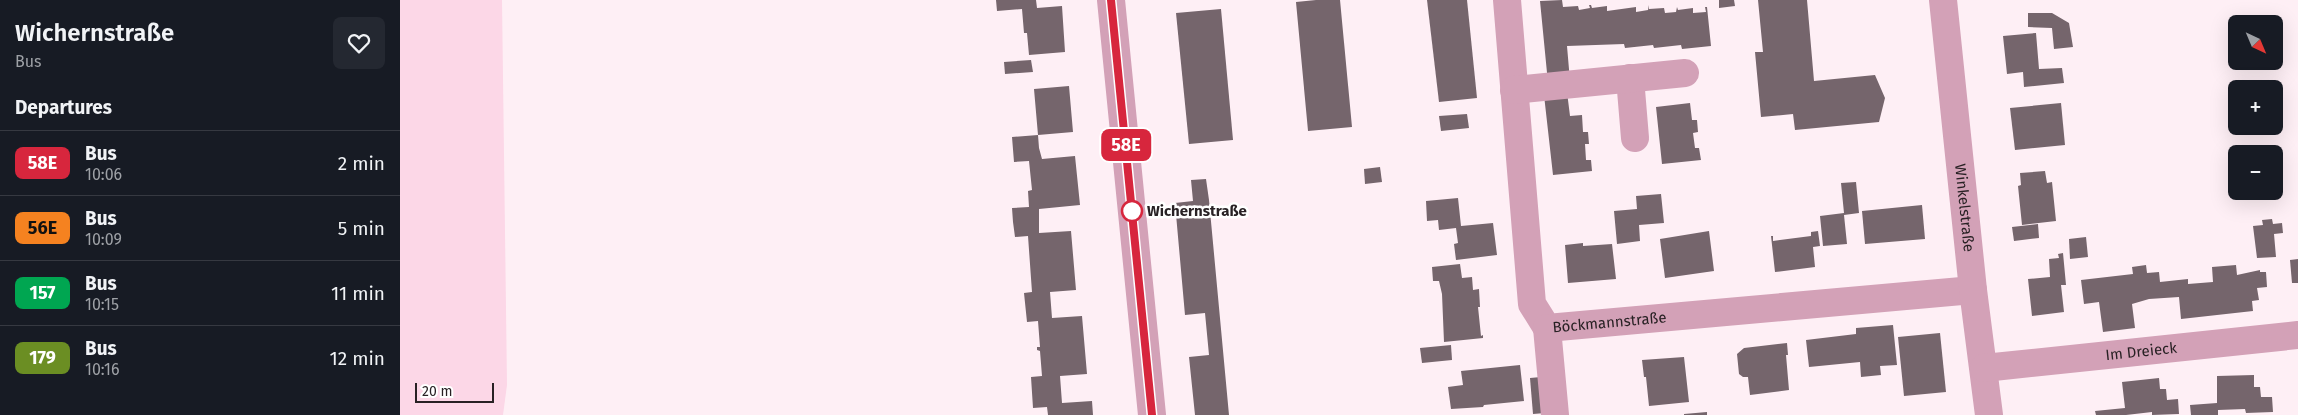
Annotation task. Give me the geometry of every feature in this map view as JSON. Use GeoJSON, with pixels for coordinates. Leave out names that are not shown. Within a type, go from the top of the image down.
{"type":"FeatureCollection","features":[{"type":"Feature","properties":{"kind":"street"},"geometry":{"type":"LineString","coordinates":[[1111,0],[1152,415]]}},
{"type":"Feature","properties":{"kind":"street","name":"Böckmannstraße"},"geometry":{"type":"LineString","coordinates":[[1507,0],[1532,304],[1547,328],[1973,290]]}},
{"type":"Feature","properties":{"kind":"street","name":"Winkelstraße"},"geometry":{"type":"LineString","coordinates":[[1943,0],[1973,290],[1989,415]]}},
{"type":"Feature","properties":{"kind":"street"},"geometry":{"type":"LineString","coordinates":[[1514,90],[1685,73]]}},
{"type":"Feature","properties":{"kind":"street"},"geometry":{"type":"LineString","coordinates":[[1630,78],[1635,138]]}},
{"type":"Feature","properties":{"kind":"street"},"geometry":{"type":"LineString","coordinates":[[1547,328],[1555,415]]}},
{"type":"Feature","properties":{"kind":"street","name":"Im Dreieck"},"geometry":{"type":"LineString","coordinates":[[1984,368],[2298,335]]}},
{"type":"Feature","properties":{"kind":"shaded area"},"geometry":{"type":"Polygon","coordinates":[[[400,0],[502,0],[507,385],[503,415],[400,415],[400,0]]]}},
{"type":"Feature","properties":{"kind":"building"},"geometry":{"type":"Polygon","coordinates":[[[996,0],[1036,0],[1037,8],[1062,6],[1065,52],[1029,55],[1027,33],[1024,33],[1022,9],[997,11],[996,0]]]}},
{"type":"Feature","properties":{"kind":"building"},"geometry":{"type":"Polygon","coordinates":[[[1340,0],[1352,127],[1308,131],[1296,2],[1340,0]]]}},
{"type":"Feature","properties":{"kind":"building"},"geometry":{"type":"Polygon","coordinates":[[[1427,0],[1467,0],[1477,98],[1439,102],[1427,0]]]}},
{"type":"Feature","properties":{"kind":"building"},"geometry":{"type":"Polygon","coordinates":[[[1562,0],[1563,7],[1578,6],[1579,10],[1590,8],[1589,5],[1591,5],[1592,8],[1607,6],[1607,11],[1636,7],[1636,12],[1648,10],[1649,5],[1649,9],[1664,8],[1665,13],[1676,12],[1677,7],[1678,10],[1693,8],[1693,13],[1706,12],[1705,7],[1707,7],[1711,46],[1682,49],[1681,45],[1654,48],[1653,45],[1625,48],[1624,44],[1567,46],[1570,81],[1548,83],[1540,1],[1562,0]]]}},
{"type":"Feature","properties":{"kind":"building"},"geometry":{"type":"Polygon","coordinates":[[[1719,0],[1734,0],[1735,6],[1719,8],[1719,0]]]}},
{"type":"Feature","properties":{"kind":"building"},"geometry":{"type":"Polygon","coordinates":[[[1758,0],[1807,0],[1814,81],[1875,75],[1885,98],[1879,122],[1795,130],[1793,114],[1761,117],[1755,52],[1763,52],[1758,0]]]}},
{"type":"Feature","properties":{"kind":"building"},"geometry":{"type":"Polygon","coordinates":[[[1221,9],[1233,140],[1189,144],[1176,13],[1221,9]]]}},
{"type":"Feature","properties":{"kind":"building"},"geometry":{"type":"Polygon","coordinates":[[[2028,13],[2052,13],[2069,23],[2073,47],[2054,49],[2052,28],[2028,27],[2028,13]]]}},
{"type":"Feature","properties":{"kind":"building"},"geometry":{"type":"Polygon","coordinates":[[[2036,33],[2039,69],[2062,68],[2064,83],[2024,87],[2023,72],[2007,74],[2003,36],[2036,33]]]}},
{"type":"Feature","properties":{"kind":"building"},"geometry":{"type":"Polygon","coordinates":[[[1031,60],[1033,72],[1005,74],[1004,62],[1031,60]]]}},
{"type":"Feature","properties":{"kind":"building"},"geometry":{"type":"Polygon","coordinates":[[[1069,86],[1073,132],[1038,135],[1034,89],[1069,86]]]}},
{"type":"Feature","properties":{"kind":"building"},"geometry":{"type":"Polygon","coordinates":[[[1567,92],[1570,116],[1582,115],[1583,132],[1588,132],[1589,144],[1585,144],[1586,160],[1591,160],[1592,171],[1553,175],[1544,95],[1567,92]]]}},
{"type":"Feature","properties":{"kind":"building"},"geometry":{"type":"Polygon","coordinates":[[[1690,103],[1692,120],[1697,120],[1698,132],[1693,133],[1695,148],[1699,148],[1701,160],[1662,164],[1656,107],[1690,103]]]}},
{"type":"Feature","properties":{"kind":"building"},"geometry":{"type":"Polygon","coordinates":[[[2061,103],[2065,145],[2015,150],[2010,108],[2061,103]]]}},
{"type":"Feature","properties":{"kind":"building"},"geometry":{"type":"Polygon","coordinates":[[[1467,114],[1469,128],[1441,131],[1439,116],[1467,114]]]}},
{"type":"Feature","properties":{"kind":"building"},"geometry":{"type":"Polygon","coordinates":[[[1038,135],[1042,159],[1075,156],[1080,205],[1039,209],[1039,233],[1071,231],[1076,290],[1050,292],[1052,318],[1082,316],[1087,374],[1060,376],[1062,403],[1092,401],[1093,415],[1048,415],[1047,407],[1033,408],[1031,377],[1042,376],[1040,351],[1037,350],[1037,347],[1040,347],[1038,321],[1027,322],[1024,293],[1032,292],[1028,236],[1015,237],[1012,208],[1029,207],[1028,191],[1032,190],[1029,161],[1014,162],[1012,137],[1038,135]]]}},
{"type":"Feature","properties":{"kind":"building"},"geometry":{"type":"Polygon","coordinates":[[[1380,167],[1382,182],[1365,184],[1364,169],[1380,167]]]}},
{"type":"Feature","properties":{"kind":"building"},"geometry":{"type":"Polygon","coordinates":[[[2045,171],[2047,183],[2052,182],[2056,221],[2022,225],[2018,186],[2021,185],[2020,173],[2045,171]]]}},
{"type":"Feature","properties":{"kind":"building"},"geometry":{"type":"Polygon","coordinates":[[[1206,179],[1229,415],[1195,415],[1189,357],[1209,355],[1205,313],[1185,315],[1175,203],[1193,201],[1191,180],[1206,179]]]}},
{"type":"Feature","properties":{"kind":"building"},"geometry":{"type":"Polygon","coordinates":[[[1856,182],[1859,213],[1844,215],[1847,244],[1823,246],[1820,216],[1844,213],[1841,183],[1856,182]]]}},
{"type":"Feature","properties":{"kind":"building"},"geometry":{"type":"Polygon","coordinates":[[[1661,194],[1664,223],[1639,225],[1640,241],[1617,244],[1614,211],[1637,209],[1636,196],[1661,194]]]}},
{"type":"Feature","properties":{"kind":"building"},"geometry":{"type":"Polygon","coordinates":[[[1458,198],[1461,226],[1493,223],[1497,255],[1456,260],[1454,244],[1458,243],[1456,228],[1439,230],[1438,220],[1427,221],[1426,201],[1458,198]]]}},
{"type":"Feature","properties":{"kind":"building"},"geometry":{"type":"Polygon","coordinates":[[[1922,205],[1925,239],[1865,244],[1862,211],[1922,205]]]}},
{"type":"Feature","properties":{"kind":"building"},"geometry":{"type":"Polygon","coordinates":[[[2272,219],[2273,224],[2282,223],[2283,233],[2274,234],[2276,257],[2257,258],[2253,226],[2263,225],[2262,220],[2272,219]]]}},
{"type":"Feature","properties":{"kind":"building"},"geometry":{"type":"Polygon","coordinates":[[[2038,224],[2039,238],[2014,241],[2012,227],[2038,224]]]}},
{"type":"Feature","properties":{"kind":"building"},"geometry":{"type":"Polygon","coordinates":[[[1709,231],[1714,271],[1665,278],[1660,239],[1709,231]]]}},
{"type":"Feature","properties":{"kind":"building"},"geometry":{"type":"Polygon","coordinates":[[[1818,231],[1820,246],[1813,247],[1815,267],[1775,272],[1771,236],[1773,236],[1773,241],[1811,236],[1811,232],[1818,231]]]}},
{"type":"Feature","properties":{"kind":"building"},"geometry":{"type":"Polygon","coordinates":[[[2086,237],[2088,257],[2070,259],[2069,239],[2086,237]]]}},
{"type":"Feature","properties":{"kind":"building"},"geometry":{"type":"Polygon","coordinates":[[[1583,243],[1583,246],[1612,244],[1616,279],[1568,283],[1565,245],[1583,243]]]}},
{"type":"Feature","properties":{"kind":"building"},"geometry":{"type":"Polygon","coordinates":[[[2063,253],[2066,285],[2061,285],[2064,312],[2032,316],[2028,279],[2050,277],[2049,259],[2059,258],[2058,254],[2063,253]]]}},
{"type":"Feature","properties":{"kind":"building"},"geometry":{"type":"Polygon","coordinates":[[[2298,259],[2298,283],[2292,283],[2290,260],[2298,259]]]}},
{"type":"Feature","properties":{"kind":"building"},"geometry":{"type":"Polygon","coordinates":[[[1460,264],[1462,278],[1472,277],[1473,290],[1479,289],[1480,307],[1478,307],[1481,336],[1483,335],[1483,338],[1444,342],[1442,294],[1439,281],[1433,281],[1432,267],[1460,264]]]}},
{"type":"Feature","properties":{"kind":"building"},"geometry":{"type":"Polygon","coordinates":[[[2146,265],[2147,273],[2159,272],[2160,282],[2188,279],[2188,284],[2213,282],[2212,267],[2236,265],[2237,275],[2260,270],[2260,272],[2266,272],[2267,287],[2257,288],[2259,300],[2252,301],[2253,311],[2181,319],[2179,297],[2149,299],[2132,304],[2135,328],[2103,332],[2099,302],[2084,304],[2081,280],[2133,274],[2132,267],[2146,265]]]}},
{"type":"Feature","properties":{"kind":"building"},"geometry":{"type":"Polygon","coordinates":[[[1893,325],[1897,365],[1880,366],[1881,375],[1861,377],[1860,362],[1809,367],[1806,340],[1856,334],[1856,328],[1893,325]]]}},
{"type":"Feature","properties":{"kind":"building"},"geometry":{"type":"Polygon","coordinates":[[[1940,333],[1946,392],[1904,396],[1898,337],[1940,333]]]}},
{"type":"Feature","properties":{"kind":"building"},"geometry":{"type":"Polygon","coordinates":[[[1787,343],[1788,355],[1786,355],[1789,390],[1750,395],[1748,377],[1743,377],[1739,374],[1737,354],[1744,348],[1787,343]]]}},
{"type":"Feature","properties":{"kind":"building"},"geometry":{"type":"Polygon","coordinates":[[[1451,345],[1452,360],[1422,363],[1420,348],[1451,345]]]}},
{"type":"Feature","properties":{"kind":"building"},"geometry":{"type":"Polygon","coordinates":[[[1684,357],[1689,402],[1649,406],[1642,360],[1684,357]]]}},
{"type":"Feature","properties":{"kind":"building"},"geometry":{"type":"Polygon","coordinates":[[[1520,365],[1524,401],[1451,409],[1448,387],[1463,385],[1461,371],[1520,365]]]}},
{"type":"Feature","properties":{"kind":"building"},"geometry":{"type":"Polygon","coordinates":[[[2254,375],[2254,387],[2260,387],[2261,397],[2272,397],[2273,412],[2246,413],[2245,409],[2218,410],[2218,415],[2191,415],[2190,405],[2217,403],[2217,376],[2254,375]]]}},
{"type":"Feature","properties":{"kind":"building"},"geometry":{"type":"Polygon","coordinates":[[[1541,377],[1545,413],[1533,414],[1530,378],[1541,377]]]}},
{"type":"Feature","properties":{"kind":"building"},"geometry":{"type":"Polygon","coordinates":[[[2159,378],[2160,389],[2166,389],[2167,400],[2178,399],[2179,414],[2152,415],[2152,412],[2126,415],[2096,415],[2095,411],[2125,408],[2122,382],[2159,378]]]}},
{"type":"Feature","properties":{"kind":"building"},"geometry":{"type":"Polygon","coordinates":[[[1707,412],[1707,415],[1684,415],[1684,414],[1707,412]]]}},
{"type":"Feature","properties":{"kind":"bus line","name":"58E"},"geometry":{"type":"LineString","coordinates":[[1111,0],[1152,415]]}},
{"type":"Feature","properties":{"kind":"place","name":"Wichernstraße"},"geometry":{"type":"Point","coordinates":[1132,211]}}]}
